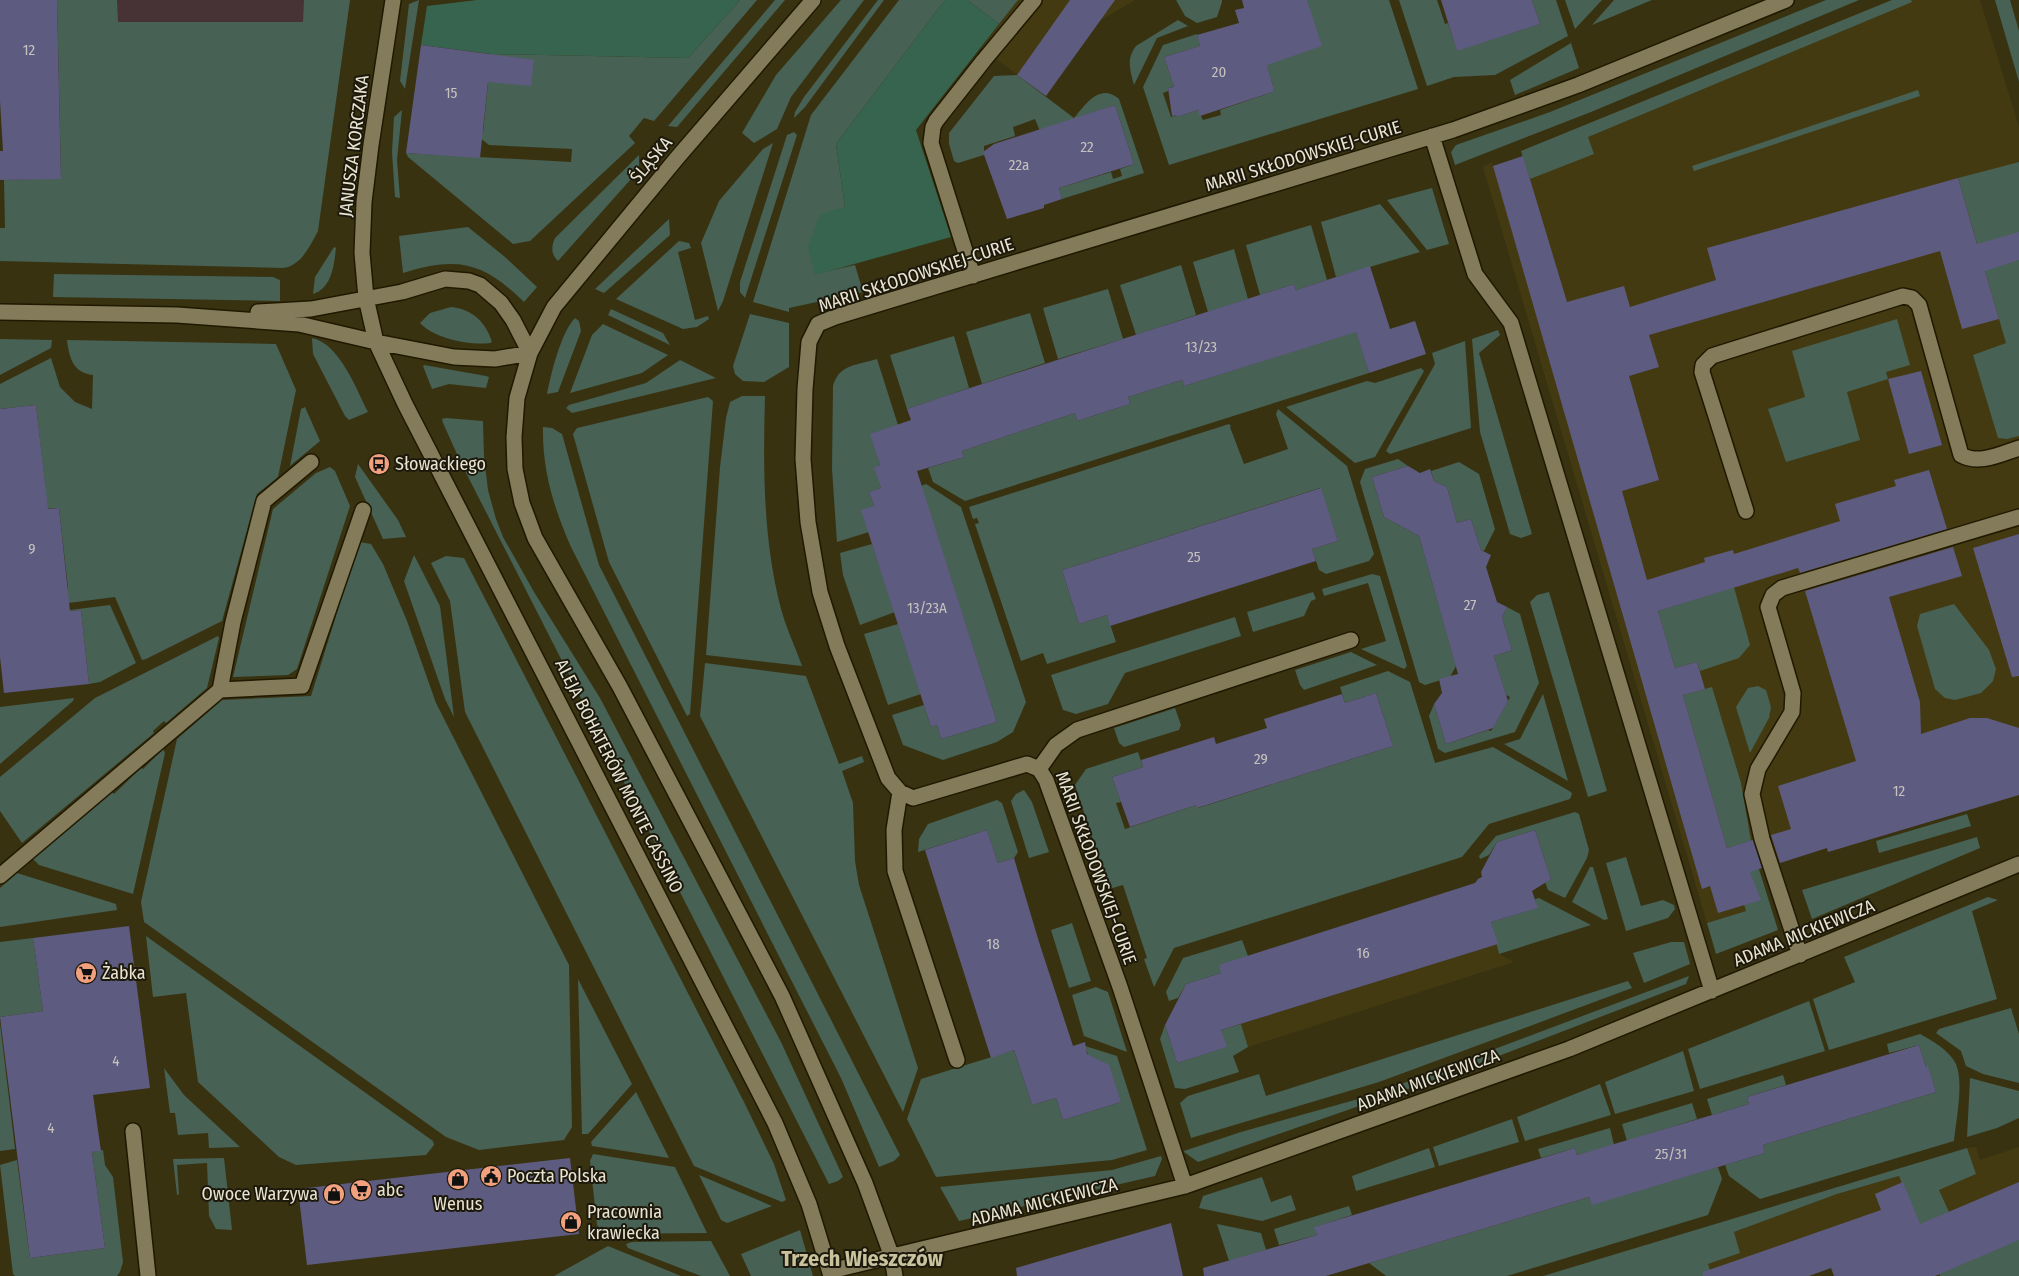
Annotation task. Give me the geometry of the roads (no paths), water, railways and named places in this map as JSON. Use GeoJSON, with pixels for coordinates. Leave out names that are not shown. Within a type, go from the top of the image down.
{"type":"FeatureCollection","features":[{"type":"Feature","properties":{"kind":"street","name":"JANUSZA KORCZAKA"},"geometry":{"type":"LineString","coordinates":[[366,298],[362,235],[364,202],[392,0]]}},
{"type":"Feature","properties":{"kind":"street","name":"ŚLĄSKA"},"geometry":{"type":"LineString","coordinates":[[530,352],[554,307],[677,158],[812,0]]}},
{"type":"Feature","properties":{"kind":"street"},"geometry":{"type":"LineString","coordinates":[[973,276],[931,143],[933,127],[984,60],[1034,0]]}},
{"type":"Feature","properties":{"kind":"street","name":"MARII SKŁODOWSKIEJ-CURIE"},"geometry":{"type":"LineString","coordinates":[[1185,1186],[1120,987],[1046,780],[1039,769],[1027,764],[913,798],[900,792],[888,778],[838,646],[820,592],[808,522],[803,459],[804,389],[809,342],[818,324],[1432,136],[1578,84],[1786,0]]}},
{"type":"Feature","properties":{"kind":"street"},"geometry":{"type":"LineString","coordinates":[[1432,136],[1475,274],[1512,323],[1712,991]]}},
{"type":"Feature","properties":{"kind":"street"},"geometry":{"type":"LineString","coordinates":[[0,312],[177,315],[299,311],[402,292],[445,279],[469,281],[480,285],[501,303],[514,320],[530,352],[517,398],[514,437],[517,478],[522,503],[534,538],[620,687],[782,996],[865,1183],[892,1257],[896,1276]]}},
{"type":"Feature","properties":{"kind":"street"},"geometry":{"type":"LineString","coordinates":[[1746,511],[1702,372],[1703,365],[1712,356],[1903,296],[1912,298],[1919,305],[1961,456],[1967,459],[1982,459],[2019,448]]}},
{"type":"Feature","properties":{"kind":"street","name":"ALEJA BOHATERÓW MONTE CASSINO"},"geometry":{"type":"LineString","coordinates":[[366,298],[376,342],[406,404],[733,1037],[775,1123],[809,1204],[830,1274]]}},
{"type":"Feature","properties":{"kind":"street"},"geometry":{"type":"LineString","coordinates":[[177,315],[306,324],[376,342],[454,357],[495,359],[530,352]]}},
{"type":"Feature","properties":{"kind":"street"},"geometry":{"type":"LineString","coordinates":[[220,690],[233,622],[264,501],[311,462]]}},
{"type":"Feature","properties":{"kind":"street"},"geometry":{"type":"LineString","coordinates":[[0,876],[220,690],[302,686],[363,510]]}},
{"type":"Feature","properties":{"kind":"street"},"geometry":{"type":"LineString","coordinates":[[1800,955],[1762,839],[1752,794],[1758,769],[1792,712],[1793,693],[1768,607],[1773,595],[1782,588],[2019,517]]}},
{"type":"Feature","properties":{"kind":"street"},"geometry":{"type":"LineString","coordinates":[[1039,769],[1056,745],[1077,730],[1351,640]]}},
{"type":"Feature","properties":{"kind":"street"},"geometry":{"type":"LineString","coordinates":[[900,792],[894,830],[895,871],[957,1060]]}},
{"type":"Feature","properties":{"kind":"street","name":"ADAMA MICKIEWICZA"},"geometry":{"type":"LineString","coordinates":[[830,1274],[892,1257],[1185,1186],[1569,1050],[2019,864]]}},
{"type":"Feature","properties":{"kind":"street"},"geometry":{"type":"LineString","coordinates":[[133,1131],[148,1276]]}},
{"type":"Feature","properties":{"kind":"place","name":"Słowackiego"},"geometry":{"type":"Point","coordinates":[379,464]}},
{"type":"Feature","properties":{"kind":"place","name":"Żabka"},"geometry":{"type":"Point","coordinates":[86,973]}},
{"type":"Feature","properties":{"kind":"place","name":"Poczta Polska"},"geometry":{"type":"Point","coordinates":[491,1176]}},
{"type":"Feature","properties":{"kind":"place","name":"Wenus"},"geometry":{"type":"Point","coordinates":[458,1179]}},
{"type":"Feature","properties":{"kind":"place","name":"abc"},"geometry":{"type":"Point","coordinates":[361,1190]}},
{"type":"Feature","properties":{"kind":"place","name":"Owoce Warzywa"},"geometry":{"type":"Point","coordinates":[334,1194]}},
{"type":"Feature","properties":{"kind":"place","name":"Pracownia krawiecka"},"geometry":{"type":"Point","coordinates":[571,1222]}},
{"type":"Feature","properties":{"kind":"district","name":"Trzech Wieszczów"},"geometry":{"type":"Point","coordinates":[862,1258]}}]}
